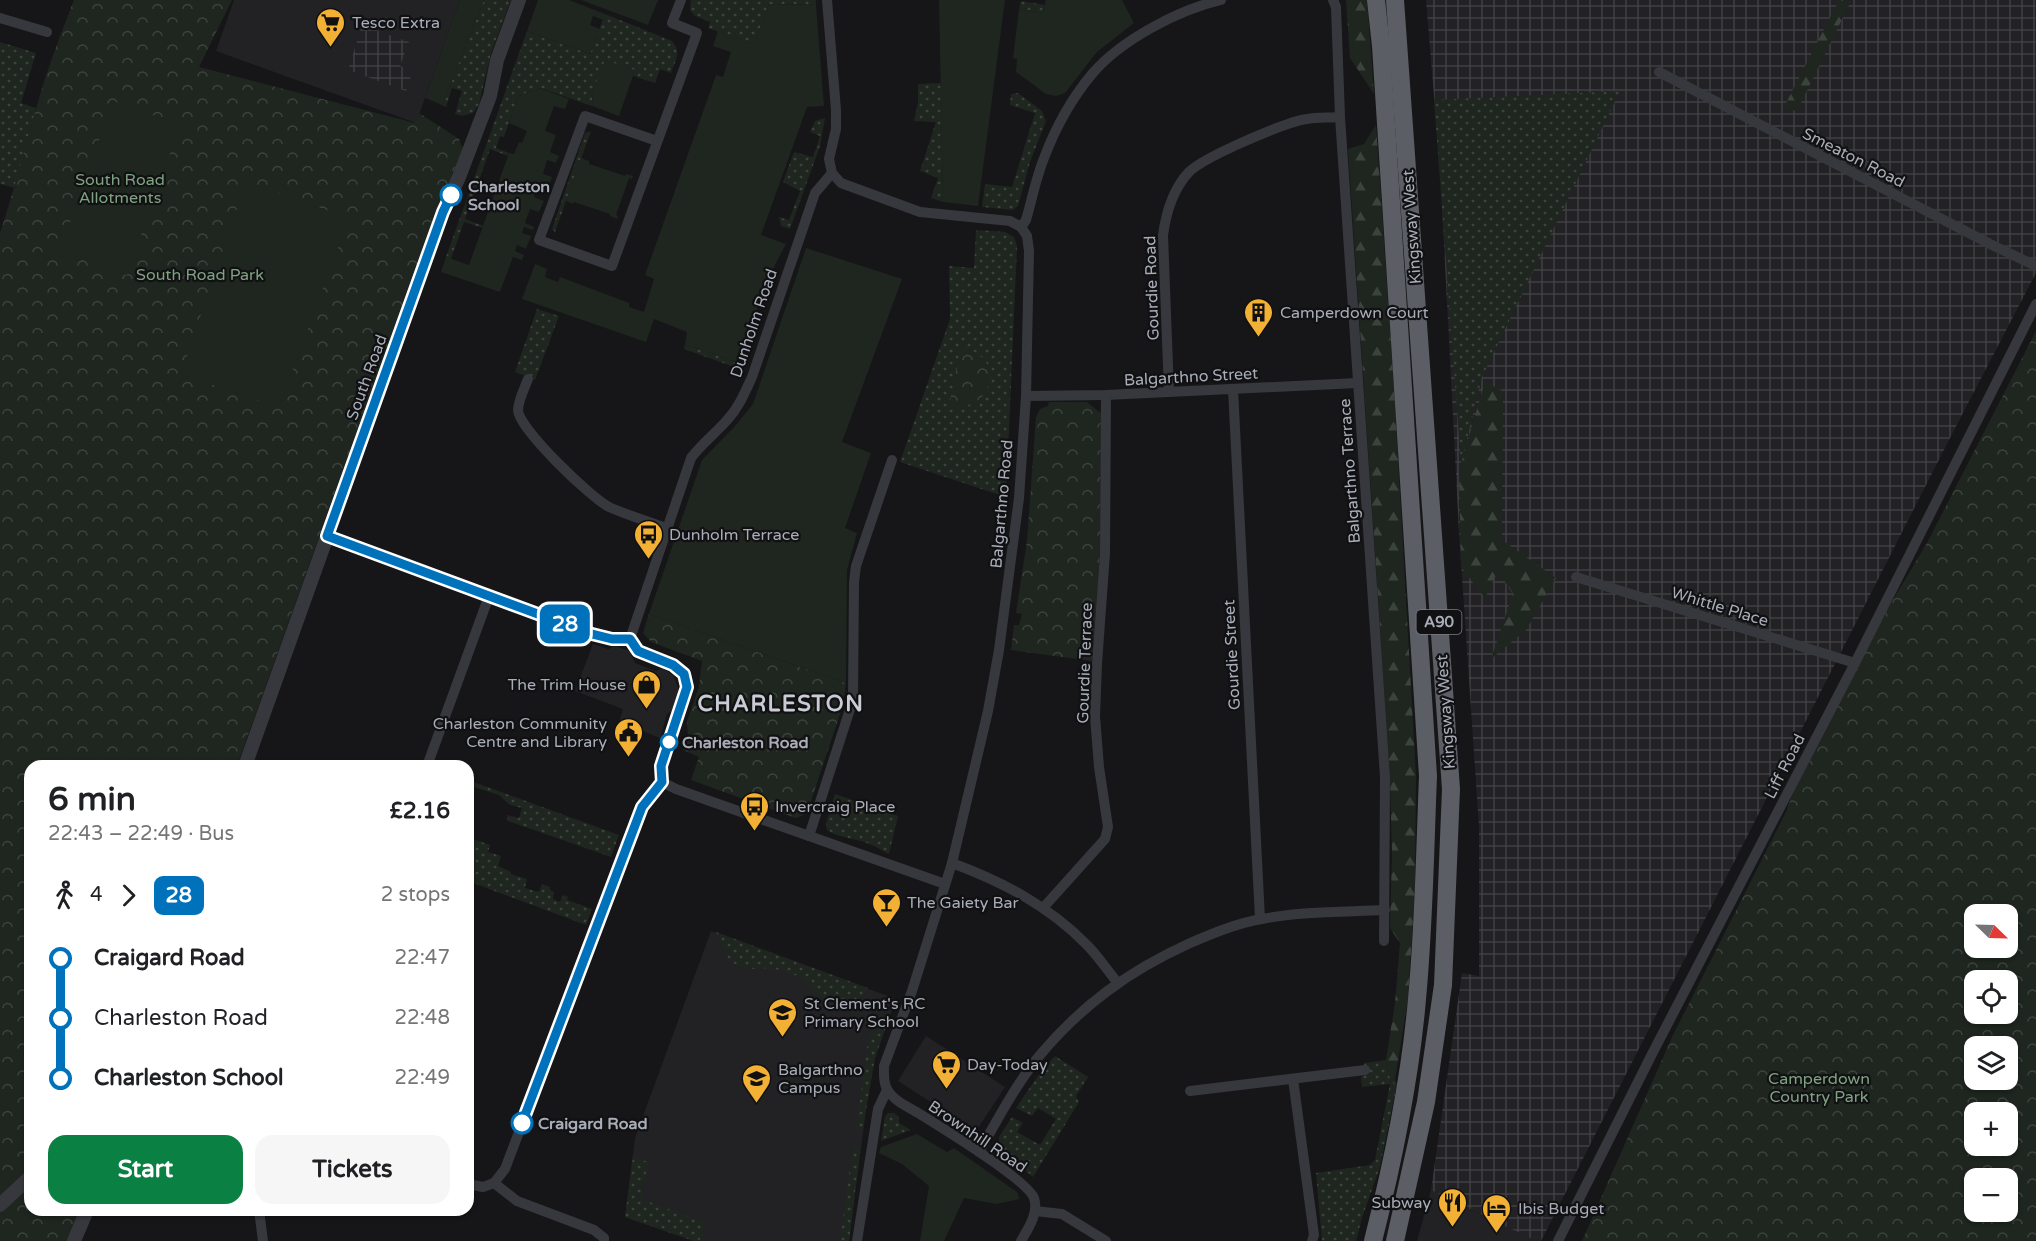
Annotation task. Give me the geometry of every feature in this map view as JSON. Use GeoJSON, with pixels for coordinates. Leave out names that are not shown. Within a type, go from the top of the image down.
{"type":"FeatureCollection","features":[{"type":"Feature","properties":{"kind":"highway","name":"Kingsway West"},"geometry":{"type":"LineString","coordinates":[[1373,1241],[1394,1159],[1417,1000],[1428,776],[1381,46],[1376,0]]}},
{"type":"Feature","properties":{"kind":"highway","name":"Kingsway West"},"geometry":{"type":"LineString","coordinates":[[1395,0],[1451,789],[1443,985],[1426,1102],[1395,1241]]}},
{"type":"Feature","properties":{"kind":"street","name":"South Road"},"geometry":{"type":"LineString","coordinates":[[247,760],[443,212],[490,96],[497,60],[519,0]]}},
{"type":"Feature","properties":{"kind":"street"},"geometry":{"type":"LineString","coordinates":[[657,141],[585,116],[539,240],[612,267],[697,33],[672,23],[681,0]]}},
{"type":"Feature","properties":{"kind":"street"},"geometry":{"type":"LineString","coordinates":[[827,0],[836,110],[836,129],[829,159],[832,173],[841,183],[920,212],[1010,221],[1021,227],[1026,220],[1044,158],[1064,116],[1092,74],[1127,43],[1144,32],[1181,13],[1221,0]]}},
{"type":"Feature","properties":{"kind":"street","name":"Balgarthno Terrace"},"geometry":{"type":"LineString","coordinates":[[1333,0],[1336,7],[1340,117],[1385,777],[1384,941]]}},
{"type":"Feature","properties":{"kind":"street"},"geometry":{"type":"LineString","coordinates":[[0,18],[47,32]]}},
{"type":"Feature","properties":{"kind":"street","name":"Smeaton Road"},"geometry":{"type":"LineString","coordinates":[[1659,72],[1989,244],[2036,266]]}},
{"type":"Feature","properties":{"kind":"street","name":"Gourdie Road"},"geometry":{"type":"LineString","coordinates":[[1169,392],[1163,236],[1165,216],[1176,191],[1190,172],[1209,159],[1285,125],[1307,119],[1340,117]]}},
{"type":"Feature","properties":{"kind":"street","name":"Dunholm Road"},"geometry":{"type":"LineString","coordinates":[[630,639],[691,458],[700,445],[729,418],[741,401],[752,377],[815,193],[832,173]]}},
{"type":"Feature","properties":{"kind":"street","name":"Balgarthno Road"},"geometry":{"type":"LineString","coordinates":[[887,1090],[883,1079],[884,1066],[912,992],[952,863],[988,711],[999,650],[1019,498],[1026,396],[1029,251],[1027,236],[1021,227]]}},
{"type":"Feature","properties":{"kind":"street","name":"Liff Road"},"geometry":{"type":"LineString","coordinates":[[1558,1241],[1652,1054],[1855,663],[2036,304]]}},
{"type":"Feature","properties":{"kind":"street"},"geometry":{"type":"LineString","coordinates":[[528,379],[518,409],[521,420],[559,465],[609,507],[666,528]]}},
{"type":"Feature","properties":{"kind":"street","name":"Balgarthno Street"},"geometry":{"type":"LineString","coordinates":[[1026,396],[1106,395],[1357,383]]}},
{"type":"Feature","properties":{"kind":"street","name":"Gourdie Street"},"geometry":{"type":"LineString","coordinates":[[1233,389],[1260,919]]}},
{"type":"Feature","properties":{"kind":"street","name":"Gourdie Terrace"},"geometry":{"type":"LineString","coordinates":[[1043,908],[1105,839],[1108,827],[1099,767],[1095,716],[1096,664],[1105,553],[1106,395]]}},
{"type":"Feature","properties":{"kind":"street"},"geometry":{"type":"LineString","coordinates":[[809,836],[853,700],[856,566],[892,460]]}},
{"type":"Feature","properties":{"kind":"street"},"geometry":{"type":"LineString","coordinates":[[327,536],[592,634],[612,639],[630,639],[638,651],[673,665],[684,674],[687,687],[661,766],[662,782],[642,807],[505,1169],[494,1183],[483,1187],[474,1185]]}},
{"type":"Feature","properties":{"kind":"street","name":"Whittle Place"},"geometry":{"type":"LineString","coordinates":[[1576,578],[1855,663]]}},
{"type":"Feature","properties":{"kind":"street"},"geometry":{"type":"LineString","coordinates":[[429,760],[489,596]]}},
{"type":"Feature","properties":{"kind":"street"},"geometry":{"type":"LineString","coordinates":[[662,782],[676,789],[945,884]]}},
{"type":"Feature","properties":{"kind":"street"},"geometry":{"type":"LineString","coordinates":[[952,863],[1004,885],[1043,908],[1065,924],[1089,947],[1117,982]]}},
{"type":"Feature","properties":{"kind":"street"},"geometry":{"type":"LineString","coordinates":[[979,1152],[1005,1107],[1039,1056],[1076,1017],[1117,982],[1160,957],[1191,943],[1260,919],[1311,912],[1385,910]]}},
{"type":"Feature","properties":{"kind":"street"},"geometry":{"type":"LineString","coordinates":[[1190,1091],[1365,1070]]}},
{"type":"Feature","properties":{"kind":"street"},"geometry":{"type":"LineString","coordinates":[[1293,1079],[1314,1235],[1312,1241]]}},
{"type":"Feature","properties":{"kind":"street"},"geometry":{"type":"LineString","coordinates":[[858,1241],[876,1119],[887,1090]]}},
{"type":"Feature","properties":{"kind":"street","name":"Brownhill Road"},"geometry":{"type":"LineString","coordinates":[[887,1090],[898,1101],[979,1152],[1027,1187],[1034,1199],[1035,1211]]}},
{"type":"Feature","properties":{"kind":"street"},"geometry":{"type":"LineString","coordinates":[[0,1205],[24,1183]]}},
{"type":"Feature","properties":{"kind":"street"},"geometry":{"type":"LineString","coordinates":[[494,1183],[518,1201],[594,1230],[604,1238],[604,1241]]}},
{"type":"Feature","properties":{"kind":"street"},"geometry":{"type":"LineString","coordinates":[[1021,1241],[1031,1224],[1035,1211],[1062,1214],[1106,1241]]}},
{"type":"Feature","properties":{"kind":"street"},"geometry":{"type":"LineString","coordinates":[[74,1241],[84,1216]]}},
{"type":"Feature","properties":{"kind":"street"},"geometry":{"type":"LineString","coordinates":[[260,1216],[262,1241]]}},
{"type":"Feature","properties":{"kind":"shaded area"},"geometry":{"type":"Polygon","coordinates":[[[234,0],[460,0],[416,123],[216,51],[234,0]]]}},
{"type":"Feature","properties":{"kind":"shaded area"},"geometry":{"type":"Polygon","coordinates":[[[1426,0],[2036,0],[2036,273],[1541,1241],[1536,1241],[1431,1190],[1462,973],[1479,976],[1479,827],[1459,532],[1440,168],[1426,0]]]}},
{"type":"Feature","properties":{"kind":"shaded area"},"geometry":{"type":"Polygon","coordinates":[[[362,25],[409,42],[400,66],[413,71],[406,91],[348,70],[362,25]]]}},
{"type":"Feature","properties":{"kind":"shaded area"},"geometry":{"type":"Polygon","coordinates":[[[593,644],[608,649],[615,646],[629,651],[635,663],[656,671],[662,668],[673,675],[679,694],[673,710],[667,714],[660,738],[619,722],[623,709],[575,691],[593,644]]]}},
{"type":"Feature","properties":{"kind":"shaded area","name":"Balgarthno Campus"},"geometry":{"type":"Polygon","coordinates":[[[711,931],[896,999],[870,1079],[849,1241],[694,1241],[625,1217],[635,1138],[711,931]]]}},
{"type":"Feature","properties":{"kind":"shaded area"},"geometry":{"type":"Polygon","coordinates":[[[926,1036],[1005,1087],[976,1131],[898,1081],[926,1036]]]}},
{"type":"Feature","properties":{"kind":"shaded area"},"geometry":{"type":"Polygon","coordinates":[[[1431,1190],[1536,1241],[1417,1241],[1431,1190]]]}},
{"type":"Feature","properties":{"kind":"green space","name":"South Road Park"},"geometry":{"type":"Polygon","coordinates":[[[74,0],[232,0],[199,67],[415,123],[419,113],[459,139],[463,150],[435,213],[239,760],[24,760],[24,1216],[85,1216],[74,1241],[0,1241],[0,233],[44,81],[74,0]]]}},
{"type":"Feature","properties":{"kind":"green space"},"geometry":{"type":"Polygon","coordinates":[[[460,0],[484,0],[442,105],[425,98],[460,0]]]}},
{"type":"Feature","properties":{"kind":"green space"},"geometry":{"type":"Polygon","coordinates":[[[484,0],[511,0],[491,53],[479,104],[473,113],[462,116],[455,114],[462,91],[452,88],[446,107],[442,105],[484,0]]]}},
{"type":"Feature","properties":{"kind":"green space"},"geometry":{"type":"Polygon","coordinates":[[[538,0],[569,0],[605,14],[603,20],[593,16],[590,25],[600,29],[590,54],[527,31],[538,0]]]}},
{"type":"Feature","properties":{"kind":"green space"},"geometry":{"type":"Polygon","coordinates":[[[581,0],[658,0],[648,25],[581,0]]]}},
{"type":"Feature","properties":{"kind":"green space"},"geometry":{"type":"Polygon","coordinates":[[[691,0],[816,0],[816,5],[769,4],[754,44],[708,28],[710,22],[695,16],[690,10],[691,0]]]}},
{"type":"Feature","properties":{"kind":"green space"},"geometry":{"type":"Polygon","coordinates":[[[939,0],[1005,0],[978,206],[943,202],[939,0]]]}},
{"type":"Feature","properties":{"kind":"green space"},"geometry":{"type":"Polygon","coordinates":[[[1046,0],[1122,0],[1134,23],[1097,52],[1065,93],[1056,96],[1046,94],[1016,72],[1017,59],[1013,58],[1019,9],[1043,13],[1046,0]]]}},
{"type":"Feature","properties":{"kind":"green space"},"geometry":{"type":"Polygon","coordinates":[[[1346,0],[1367,0],[1374,94],[1350,58],[1346,0]]]}},
{"type":"Feature","properties":{"kind":"green space"},"geometry":{"type":"Polygon","coordinates":[[[1839,0],[1850,3],[1797,111],[1783,109],[1839,0]]]}},
{"type":"Feature","properties":{"kind":"green space"},"geometry":{"type":"Polygon","coordinates":[[[1021,1],[1045,5],[1043,13],[1019,9],[1021,1]]]}},
{"type":"Feature","properties":{"kind":"green space"},"geometry":{"type":"Polygon","coordinates":[[[769,4],[816,5],[824,106],[807,107],[761,235],[786,244],[760,300],[745,365],[685,344],[687,332],[654,319],[646,342],[522,299],[535,264],[547,269],[545,277],[558,282],[560,277],[629,303],[629,307],[644,312],[654,279],[645,275],[716,75],[723,77],[731,52],[713,46],[718,31],[754,44],[769,4]]]}},
{"type":"Feature","properties":{"kind":"green space"},"geometry":{"type":"Polygon","coordinates":[[[605,14],[672,41],[677,53],[671,73],[660,69],[655,83],[633,76],[634,70],[593,90],[592,106],[540,88],[518,96],[504,137],[500,136],[496,148],[509,153],[508,156],[490,149],[478,183],[496,192],[477,186],[465,219],[484,226],[483,228],[464,222],[451,259],[446,257],[527,31],[590,54],[605,14]]]}},
{"type":"Feature","properties":{"kind":"green space"},"geometry":{"type":"Polygon","coordinates":[[[0,42],[36,53],[21,103],[36,108],[15,188],[0,184],[0,42]]]}},
{"type":"Feature","properties":{"kind":"green space"},"geometry":{"type":"Polygon","coordinates":[[[605,60],[635,70],[619,116],[592,106],[593,90],[605,60]]]}},
{"type":"Feature","properties":{"kind":"green space"},"geometry":{"type":"Polygon","coordinates":[[[941,83],[943,202],[931,198],[938,178],[920,171],[936,122],[914,121],[918,102],[918,84],[941,83]]]}},
{"type":"Feature","properties":{"kind":"green space"},"geometry":{"type":"Polygon","coordinates":[[[539,88],[569,99],[565,109],[554,106],[545,131],[556,135],[550,152],[559,156],[556,163],[547,160],[543,174],[552,177],[548,188],[538,184],[534,197],[544,201],[539,212],[530,209],[525,223],[534,227],[533,230],[524,227],[522,233],[531,236],[526,249],[517,245],[515,251],[524,255],[522,260],[513,257],[500,292],[441,272],[446,257],[469,265],[509,153],[514,154],[527,131],[509,123],[518,96],[539,88]]]}},
{"type":"Feature","properties":{"kind":"green space"},"geometry":{"type":"Polygon","coordinates":[[[1620,91],[1482,377],[1461,464],[1434,100],[1620,91]]]}},
{"type":"Feature","properties":{"kind":"green space"},"geometry":{"type":"Polygon","coordinates":[[[1018,93],[1042,111],[1046,121],[1030,162],[1018,206],[1013,210],[982,207],[985,184],[1012,187],[1035,113],[1010,105],[1011,94],[1018,93]]]}},
{"type":"Feature","properties":{"kind":"green space","name":"South Road Allotments"},"geometry":{"type":"Polygon","coordinates":[[[113,101],[180,125],[127,275],[60,251],[113,101]]]}},
{"type":"Feature","properties":{"kind":"green space"},"geometry":{"type":"Polygon","coordinates":[[[825,118],[820,146],[790,229],[781,226],[779,217],[789,220],[800,191],[783,182],[794,152],[813,157],[820,136],[810,132],[815,121],[825,118]]]}},
{"type":"Feature","properties":{"kind":"green space"},"geometry":{"type":"Polygon","coordinates":[[[1376,125],[1394,388],[1416,776],[1415,886],[1408,999],[1395,1080],[1397,1084],[1391,1083],[1386,1060],[1395,1003],[1400,943],[1390,928],[1392,853],[1390,778],[1348,149],[1364,144],[1376,125]]]}},
{"type":"Feature","properties":{"kind":"green space"},"geometry":{"type":"Polygon","coordinates":[[[591,131],[555,232],[552,229],[585,133],[591,131]]]}},
{"type":"Feature","properties":{"kind":"green space"},"geometry":{"type":"Polygon","coordinates":[[[581,158],[589,161],[589,164],[625,176],[626,174],[633,176],[632,179],[629,178],[616,215],[617,219],[610,214],[566,201],[581,158]]]}},
{"type":"Feature","properties":{"kind":"green space"},"geometry":{"type":"Polygon","coordinates":[[[246,182],[349,218],[279,407],[181,374],[246,182]]]}},
{"type":"Feature","properties":{"kind":"green space"},"geometry":{"type":"Polygon","coordinates":[[[976,230],[1005,232],[1014,237],[1017,246],[1006,497],[900,462],[950,319],[949,266],[974,268],[976,230]]]}},
{"type":"Feature","properties":{"kind":"green space"},"geometry":{"type":"Polygon","coordinates":[[[806,248],[902,279],[842,442],[871,453],[845,528],[857,533],[847,570],[846,683],[649,614],[702,460],[753,404],[806,248]]]}},
{"type":"Feature","properties":{"kind":"green space"},"geometry":{"type":"Polygon","coordinates":[[[537,309],[559,316],[535,380],[515,372],[537,309]]]}},
{"type":"Feature","properties":{"kind":"green space","name":"Camperdown Country Park"},"geometry":{"type":"Polygon","coordinates":[[[2036,331],[2036,1241],[1582,1241],[1673,1035],[1786,812],[1801,771],[1855,663],[1927,543],[2036,331]]]}},
{"type":"Feature","properties":{"kind":"green space"},"geometry":{"type":"Polygon","coordinates":[[[685,344],[745,365],[740,369],[684,349],[685,344]]]}},
{"type":"Feature","properties":{"kind":"green space"},"geometry":{"type":"Polygon","coordinates":[[[961,347],[975,352],[984,359],[989,369],[989,383],[983,396],[977,401],[964,406],[949,406],[961,347]]]}},
{"type":"Feature","properties":{"kind":"green space"},"geometry":{"type":"Polygon","coordinates":[[[1485,382],[1503,391],[1502,540],[1556,578],[1526,630],[1491,659],[1513,594],[1498,571],[1485,598],[1461,567],[1459,470],[1485,382]]]}},
{"type":"Feature","properties":{"kind":"green space"},"geometry":{"type":"Polygon","coordinates":[[[1049,402],[1087,402],[1101,413],[1100,552],[1092,661],[1011,650],[1014,625],[1019,625],[1022,614],[1016,613],[1027,541],[1036,417],[1040,409],[1048,406],[1049,402]]]}},
{"type":"Feature","properties":{"kind":"green space"},"geometry":{"type":"Polygon","coordinates":[[[649,614],[846,683],[843,705],[808,810],[803,815],[796,818],[691,780],[699,757],[683,750],[688,737],[687,721],[699,687],[702,661],[651,642],[643,633],[649,614]]]}},
{"type":"Feature","properties":{"kind":"green space"},"geometry":{"type":"Polygon","coordinates":[[[474,782],[619,835],[611,857],[508,821],[507,815],[519,818],[522,808],[510,805],[499,795],[474,787],[474,782]]]}},
{"type":"Feature","properties":{"kind":"green space"},"geometry":{"type":"Polygon","coordinates":[[[835,794],[898,816],[889,854],[874,846],[827,830],[826,824],[835,794]]]}},
{"type":"Feature","properties":{"kind":"green space"},"geometry":{"type":"Polygon","coordinates":[[[474,839],[490,845],[488,852],[501,856],[498,866],[511,874],[527,879],[525,888],[539,892],[542,884],[550,887],[550,890],[554,892],[553,899],[560,902],[563,895],[568,897],[567,900],[592,909],[586,925],[474,883],[474,839]]]}},
{"type":"Feature","properties":{"kind":"green space"},"geometry":{"type":"Polygon","coordinates":[[[716,932],[868,988],[859,1000],[839,1004],[823,999],[801,977],[772,968],[748,969],[730,962],[716,932]]]}},
{"type":"Feature","properties":{"kind":"green space"},"geometry":{"type":"Polygon","coordinates":[[[888,1021],[875,1058],[863,1127],[856,1130],[868,1041],[875,1028],[888,1021]]]}},
{"type":"Feature","properties":{"kind":"green space"},"geometry":{"type":"Polygon","coordinates":[[[1055,1056],[1088,1077],[1076,1096],[1079,1102],[1033,1177],[999,1148],[999,1137],[1012,1117],[1023,1123],[1017,1132],[1040,1145],[1056,1119],[1038,1108],[1032,1116],[1016,1108],[1042,1070],[1055,1056]]]}},
{"type":"Feature","properties":{"kind":"green space"},"geometry":{"type":"Polygon","coordinates":[[[1386,1060],[1391,1083],[1397,1084],[1380,1167],[1356,1241],[1322,1241],[1316,1173],[1370,1165],[1375,1160],[1390,1084],[1362,1087],[1361,1077],[1365,1075],[1364,1063],[1386,1060]]]}},
{"type":"Feature","properties":{"kind":"green space"},"geometry":{"type":"Polygon","coordinates":[[[888,1113],[894,1113],[899,1117],[899,1123],[911,1130],[881,1141],[885,1117],[888,1113]]]}},
{"type":"Feature","properties":{"kind":"green space"},"geometry":{"type":"Polygon","coordinates":[[[917,1134],[947,1152],[954,1148],[1017,1192],[1020,1199],[996,1204],[964,1198],[944,1241],[920,1241],[929,1186],[902,1164],[879,1153],[881,1147],[917,1134]]]}},
{"type":"Feature","properties":{"kind":"green space"},"geometry":{"type":"Polygon","coordinates":[[[853,1146],[857,1146],[860,1150],[849,1241],[840,1241],[853,1146]]]}},
{"type":"Feature","properties":{"kind":"green space"},"geometry":{"type":"Polygon","coordinates":[[[633,1156],[650,1163],[641,1187],[644,1200],[706,1223],[699,1241],[625,1217],[633,1156]]]}},
{"type":"Feature","properties":{"kind":"bus line","name":"28"},"geometry":{"type":"LineString","coordinates":[[451,195],[327,536],[592,634],[612,639],[630,639],[638,651],[673,665],[684,674],[687,687],[661,766],[662,782],[642,807],[522,1123]]}},
{"type":"Feature","properties":{"kind":"place","name":"Tesco Extra"},"geometry":{"type":"Point","coordinates":[331,48]}},
{"type":"Feature","properties":{"kind":"place","name":"Charleston School"},"geometry":{"type":"Point","coordinates":[451,195]}},
{"type":"Feature","properties":{"kind":"place","name":"Camperdown Court"},"geometry":{"type":"Point","coordinates":[1259,338]}},
{"type":"Feature","properties":{"kind":"place","name":"Dunholm Terrace"},"geometry":{"type":"Point","coordinates":[648,560]}},
{"type":"Feature","properties":{"kind":"place","name":"The Trim House"},"geometry":{"type":"Point","coordinates":[647,710]}},
{"type":"Feature","properties":{"kind":"place","name":"Charleston Road"},"geometry":{"type":"Point","coordinates":[669,742]}},
{"type":"Feature","properties":{"kind":"place","name":"Charleston Community Centre and Library"},"geometry":{"type":"Point","coordinates":[628,758]}},
{"type":"Feature","properties":{"kind":"place","name":"Invercraig Place"},"geometry":{"type":"Point","coordinates":[754,832]}},
{"type":"Feature","properties":{"kind":"place","name":"The Gaiety Bar"},"geometry":{"type":"Point","coordinates":[886,928]}},
{"type":"Feature","properties":{"kind":"place","name":"St Clement's RC Primary School"},"geometry":{"type":"Point","coordinates":[783,1038]}},
{"type":"Feature","properties":{"kind":"place","name":"Day-Today"},"geometry":{"type":"Point","coordinates":[946,1090]}},
{"type":"Feature","properties":{"kind":"place","name":"Balgarthno Campus"},"geometry":{"type":"Point","coordinates":[757,1104]}},
{"type":"Feature","properties":{"kind":"place","name":"Craigard Road"},"geometry":{"type":"Point","coordinates":[522,1123]}},
{"type":"Feature","properties":{"kind":"place","name":"Subway"},"geometry":{"type":"Point","coordinates":[1452,1228]}},
{"type":"Feature","properties":{"kind":"place","name":"Ibis Budget"},"geometry":{"type":"Point","coordinates":[1497,1234]}},
{"type":"Feature","properties":{"kind":"district","name":"CHARLESTON"},"geometry":{"type":"Point","coordinates":[781,703]}}]}
